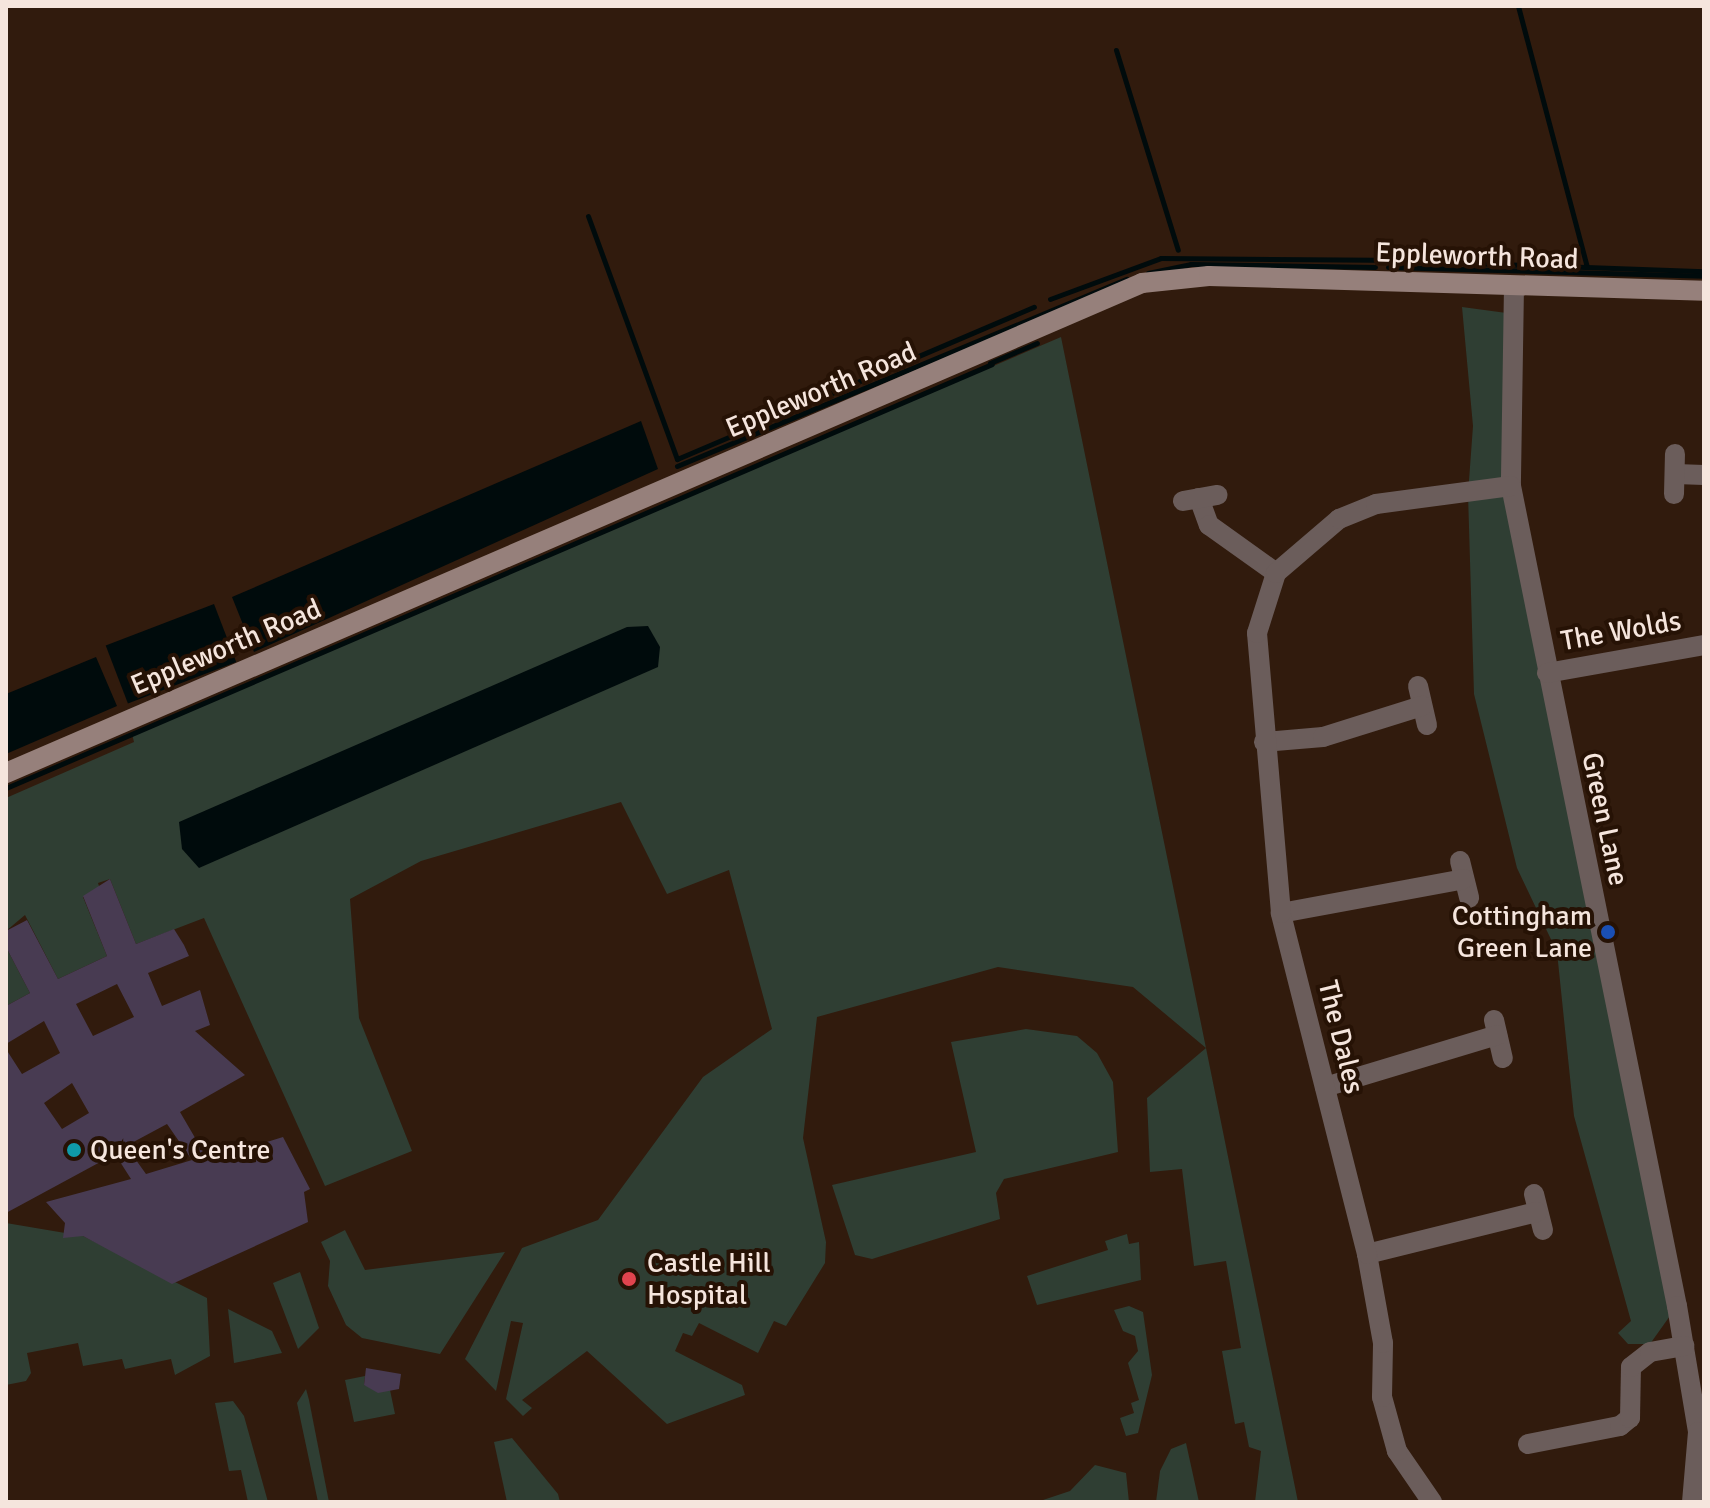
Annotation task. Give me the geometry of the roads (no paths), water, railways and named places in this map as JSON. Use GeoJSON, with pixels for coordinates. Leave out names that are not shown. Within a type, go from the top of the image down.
{"type":"FeatureCollection","features":[{"type":"Feature","properties":{"kind":"street","name":"Eppleworth Road"},"geometry":{"type":"LineString","coordinates":[[6,773],[1142,283],[1209,276],[1704,291]]}},
{"type":"Feature","properties":{"kind":"street","name":"Green Lane"},"geometry":{"type":"LineString","coordinates":[[1514,286],[1507,440],[1511,486],[1701,1432],[1692,1502]]}},
{"type":"Feature","properties":{"kind":"street"},"geometry":{"type":"LineString","coordinates":[[1675,474],[1704,475]]}},
{"type":"Feature","properties":{"kind":"street"},"geometry":{"type":"LineString","coordinates":[[1200,498],[1209,525],[1276,573],[1339,519],[1376,504],[1511,486]]}},
{"type":"Feature","properties":{"kind":"street","name":"The Dales"},"geometry":{"type":"LineString","coordinates":[[1276,573],[1257,633],[1281,913],[1367,1254],[1393,1438],[1432,1502]]}},
{"type":"Feature","properties":{"kind":"street","name":"The Wolds"},"geometry":{"type":"LineString","coordinates":[[1547,673],[1704,645]]}},
{"type":"Feature","properties":{"kind":"street"},"geometry":{"type":"LineString","coordinates":[[1264,742],[1323,737],[1422,706]]}},
{"type":"Feature","properties":{"kind":"street"},"geometry":{"type":"LineString","coordinates":[[1281,913],[1465,879]]}},
{"type":"Feature","properties":{"kind":"street"},"geometry":{"type":"LineString","coordinates":[[1325,1087],[1496,1028],[1503,1058]]}},
{"type":"Feature","properties":{"kind":"street"},"geometry":{"type":"LineString","coordinates":[[1367,1254],[1538,1212]]}},
{"type":"Feature","properties":{"kind":"street"},"geometry":{"type":"LineString","coordinates":[[1528,1444],[1620,1426],[1630,1418],[1631,1367],[1650,1352],[1684,1346]]}},
{"type":"Feature","properties":{"kind":"waterway"},"geometry":{"type":"LineString","coordinates":[[1518,6],[1587,267]]}},
{"type":"Feature","properties":{"kind":"waterway"},"geometry":{"type":"LineString","coordinates":[[1116,50],[1178,250]]}},
{"type":"Feature","properties":{"kind":"waterway"},"geometry":{"type":"LineString","coordinates":[[588,216],[677,459],[1034,307]]}},
{"type":"Feature","properties":{"kind":"waterway"},"geometry":{"type":"LineString","coordinates":[[1050,299],[1161,258],[1374,260]]}},
{"type":"Feature","properties":{"kind":"waterway"},"geometry":{"type":"LineString","coordinates":[[1384,260],[1704,271]]}},
{"type":"Feature","properties":{"kind":"waterway"},"geometry":{"type":"LineString","coordinates":[[1148,273],[1191,264],[1375,267]]}},
{"type":"Feature","properties":{"kind":"waterway"},"geometry":{"type":"LineString","coordinates":[[1388,267],[1704,276]]}},
{"type":"Feature","properties":{"kind":"waterway"},"geometry":{"type":"LineString","coordinates":[[677,466],[1127,279]]}},
{"type":"Feature","properties":{"kind":"waterway"},"geometry":{"type":"LineString","coordinates":[[990,363],[1037,343]]}},
{"type":"Feature","properties":{"kind":"waterway"},"geometry":{"type":"LineString","coordinates":[[6,788],[992,364]]}},
{"type":"Feature","properties":{"kind":"place","name":"Cottingham Green Lane"},"geometry":{"type":"Point","coordinates":[1608,932]}},
{"type":"Feature","properties":{"kind":"place","name":"Queen's Centre"},"geometry":{"type":"Point","coordinates":[74,1150]}},
{"type":"Feature","properties":{"kind":"place","name":"Castle Hill Hospital"},"geometry":{"type":"Point","coordinates":[629,1279]}}]}
